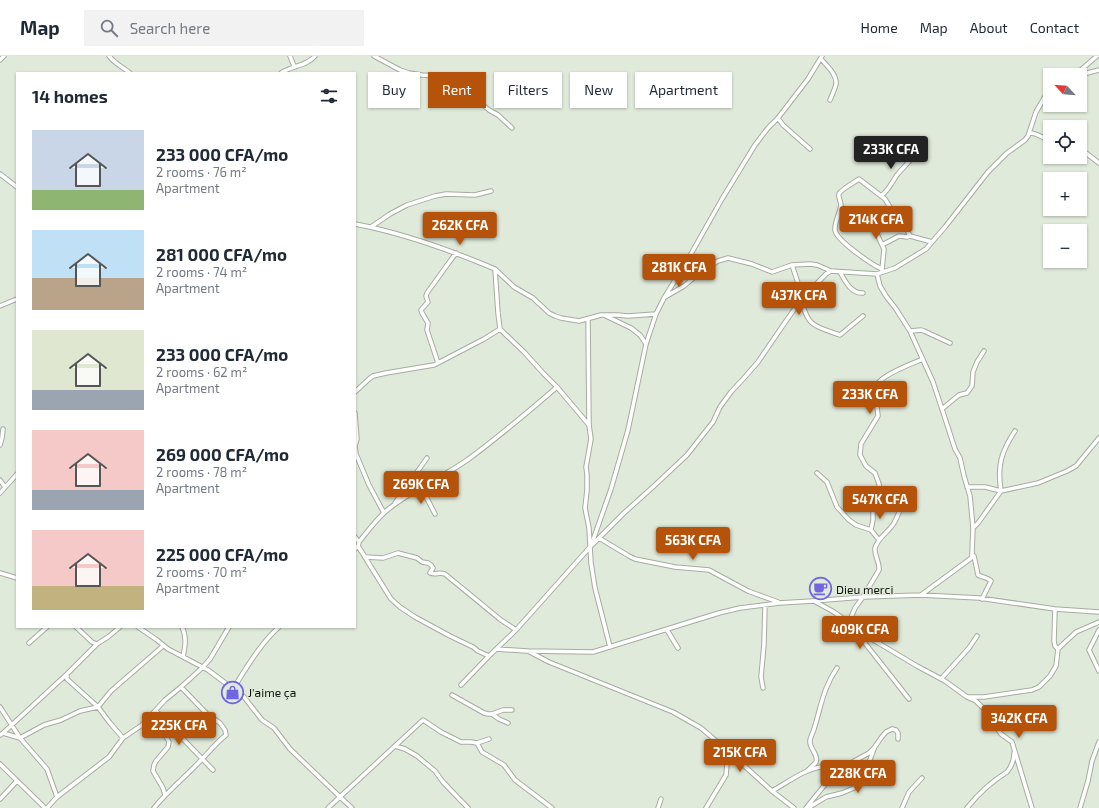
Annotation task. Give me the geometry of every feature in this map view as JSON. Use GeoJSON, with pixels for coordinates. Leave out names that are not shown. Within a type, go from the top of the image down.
{"type":"FeatureCollection","features":[{"type":"Feature","properties":{"kind":"street"},"geometry":{"type":"LineString","coordinates":[[0,60],[4,56]]}},
{"type":"Feature","properties":{"kind":"street"},"geometry":{"type":"LineString","coordinates":[[109,56],[116,64],[129,72]]}},
{"type":"Feature","properties":{"kind":"street"},"geometry":{"type":"LineString","coordinates":[[290,56],[294,66]]}},
{"type":"Feature","properties":{"kind":"street"},"geometry":{"type":"LineString","coordinates":[[283,72],[294,66],[307,62],[315,56]]}},
{"type":"Feature","properties":{"kind":"street"},"geometry":{"type":"LineString","coordinates":[[374,56],[400,70],[434,76],[449,81],[498,115],[512,128]]}},
{"type":"Feature","properties":{"kind":"street"},"geometry":{"type":"LineString","coordinates":[[1083,68],[1097,56]]}},
{"type":"Feature","properties":{"kind":"street"},"geometry":{"type":"LineString","coordinates":[[590,547],[611,489],[628,430],[646,344],[656,314],[664,298],[755,145],[808,80],[821,57],[835,79],[836,85],[830,100]]}},
{"type":"Feature","properties":{"kind":"street"},"geometry":{"type":"LineString","coordinates":[[1087,73],[1099,70]]}},
{"type":"Feature","properties":{"kind":"street"},"geometry":{"type":"LineString","coordinates":[[664,298],[684,286],[702,271],[718,261],[728,258],[752,264],[772,272],[792,265],[810,264],[817,265],[831,271],[877,274],[882,271],[895,268],[926,249],[988,172],[1007,153],[1025,140],[1030,133],[1036,112],[1043,100]]}},
{"type":"Feature","properties":{"kind":"street"},"geometry":{"type":"LineString","coordinates":[[778,118],[783,125],[810,149]]}},
{"type":"Feature","properties":{"kind":"street"},"geometry":{"type":"LineString","coordinates":[[1030,133],[1034,133],[1043,138]]}},
{"type":"Feature","properties":{"kind":"street"},"geometry":{"type":"LineString","coordinates":[[1087,154],[1099,163]]}},
{"type":"Feature","properties":{"kind":"street"},"geometry":{"type":"LineString","coordinates":[[881,196],[885,193],[896,176],[912,158]]}},
{"type":"Feature","properties":{"kind":"street"},"geometry":{"type":"LineString","coordinates":[[0,174],[16,186]]}},
{"type":"Feature","properties":{"kind":"street"},"geometry":{"type":"LineString","coordinates":[[882,271],[851,248],[837,235],[835,227],[841,204],[838,196],[840,192],[859,179],[885,199],[894,214],[903,222],[910,236]]}},
{"type":"Feature","properties":{"kind":"street"},"geometry":{"type":"LineString","coordinates":[[371,227],[390,214],[435,196],[446,194],[474,195],[491,191]]}},
{"type":"Feature","properties":{"kind":"street"},"geometry":{"type":"LineString","coordinates":[[356,224],[371,227],[456,253],[494,269],[514,287],[533,298],[549,313],[561,318],[579,321],[604,315],[628,316],[656,314]]}},
{"type":"Feature","properties":{"kind":"street"},"geometry":{"type":"LineString","coordinates":[[877,234],[884,249],[882,271]]}},
{"type":"Feature","properties":{"kind":"street"},"geometry":{"type":"LineString","coordinates":[[882,245],[899,236],[910,236],[932,242]]}},
{"type":"Feature","properties":{"kind":"street"},"geometry":{"type":"LineString","coordinates":[[438,363],[427,330],[428,322],[422,313],[422,310],[428,302],[426,296],[427,293],[456,253]]}},
{"type":"Feature","properties":{"kind":"street"},"geometry":{"type":"LineString","coordinates":[[792,265],[797,278],[801,300],[807,316],[817,327],[840,335],[863,316]]}},
{"type":"Feature","properties":{"kind":"street"},"geometry":{"type":"LineString","coordinates":[[494,269],[500,329],[557,387],[589,425]]}},
{"type":"Feature","properties":{"kind":"street"},"geometry":{"type":"LineString","coordinates":[[461,685],[516,630],[590,547],[624,513],[687,455],[713,422],[720,407],[731,392],[758,362],[801,300],[826,274],[831,271]]}},
{"type":"Feature","properties":{"kind":"street"},"geometry":{"type":"LineString","coordinates":[[840,272],[850,287],[857,293],[863,293]]}},
{"type":"Feature","properties":{"kind":"street"},"geometry":{"type":"LineString","coordinates":[[877,274],[880,286],[910,331],[933,382],[954,449],[960,458],[970,496],[973,528],[972,557],[921,594]]}},
{"type":"Feature","properties":{"kind":"street"},"geometry":{"type":"LineString","coordinates":[[0,306],[16,299]]}},
{"type":"Feature","properties":{"kind":"street"},"geometry":{"type":"LineString","coordinates":[[604,315],[631,328],[640,335],[646,344]]}},
{"type":"Feature","properties":{"kind":"street"},"geometry":{"type":"LineString","coordinates":[[588,319],[589,425],[591,438],[586,468],[587,490],[585,508],[589,528],[591,563],[595,588],[610,647]]}},
{"type":"Feature","properties":{"kind":"street"},"geometry":{"type":"LineString","coordinates":[[356,391],[373,376],[428,367],[484,339],[500,329]]}},
{"type":"Feature","properties":{"kind":"street"},"geometry":{"type":"LineString","coordinates":[[910,331],[922,330],[950,343]]}},
{"type":"Feature","properties":{"kind":"street"},"geometry":{"type":"LineString","coordinates":[[942,408],[959,395],[967,393],[972,386],[977,362],[984,351]]}},
{"type":"Feature","properties":{"kind":"street"},"geometry":{"type":"LineString","coordinates":[[871,530],[873,507],[880,491],[879,484],[876,473],[866,466],[860,456],[861,444],[878,416],[877,406],[872,395],[877,385],[885,378],[923,359]]}},
{"type":"Feature","properties":{"kind":"street"},"geometry":{"type":"LineString","coordinates":[[489,656],[415,617],[400,607],[392,599],[366,557],[357,546],[384,513],[393,505],[469,459],[557,387]]}},
{"type":"Feature","properties":{"kind":"street"},"geometry":{"type":"LineString","coordinates":[[356,426],[356,442]]}},
{"type":"Feature","properties":{"kind":"street"},"geometry":{"type":"LineString","coordinates":[[0,445],[3,429]]}},
{"type":"Feature","properties":{"kind":"street"},"geometry":{"type":"LineString","coordinates":[[1002,491],[999,479],[1001,463],[1005,447],[1015,431]]}},
{"type":"Feature","properties":{"kind":"street"},"geometry":{"type":"LineString","coordinates":[[967,487],[985,487],[1002,491],[1038,483],[1076,466],[1099,438]]}},
{"type":"Feature","properties":{"kind":"street"},"geometry":{"type":"LineString","coordinates":[[356,454],[369,485],[384,513]]}},
{"type":"Feature","properties":{"kind":"street"},"geometry":{"type":"LineString","coordinates":[[393,505],[427,458]]}},
{"type":"Feature","properties":{"kind":"street"},"geometry":{"type":"LineString","coordinates":[[817,473],[827,482],[840,511],[849,520],[871,530],[879,540]]}},
{"type":"Feature","properties":{"kind":"street"},"geometry":{"type":"LineString","coordinates":[[0,493],[16,475]]}},
{"type":"Feature","properties":{"kind":"street"},"geometry":{"type":"LineString","coordinates":[[0,480],[5,487]]}},
{"type":"Feature","properties":{"kind":"street"},"geometry":{"type":"LineString","coordinates":[[421,487],[435,514]]}},
{"type":"Feature","properties":{"kind":"street"},"geometry":{"type":"LineString","coordinates":[[973,528],[1002,491]]}},
{"type":"Feature","properties":{"kind":"street"},"geometry":{"type":"LineString","coordinates":[[850,623],[853,612],[879,570],[875,549],[879,540],[894,524],[905,499]]}},
{"type":"Feature","properties":{"kind":"street"},"geometry":{"type":"LineString","coordinates":[[599,538],[635,559],[709,570],[748,591],[779,603]]}},
{"type":"Feature","properties":{"kind":"street"},"geometry":{"type":"LineString","coordinates":[[366,557],[383,558],[398,553],[417,558],[422,562],[428,563],[432,565],[433,568],[430,573],[445,574],[495,615],[516,630]]}},
{"type":"Feature","properties":{"kind":"street"},"geometry":{"type":"LineString","coordinates":[[974,556],[978,575],[991,581],[982,599]]}},
{"type":"Feature","properties":{"kind":"street"},"geometry":{"type":"LineString","coordinates":[[0,573],[16,578]]}},
{"type":"Feature","properties":{"kind":"street"},"geometry":{"type":"LineString","coordinates":[[496,649],[594,652],[740,608],[779,603],[863,597],[921,594],[982,599],[1055,609],[1099,612]]}},
{"type":"Feature","properties":{"kind":"street"},"geometry":{"type":"LineString","coordinates":[[813,601],[834,612],[870,638],[916,666],[952,685],[967,697],[976,701],[984,709],[1001,734],[1012,742],[1032,808]]}},
{"type":"Feature","properties":{"kind":"street"},"geometry":{"type":"LineString","coordinates":[[763,688],[761,677],[765,605]]}},
{"type":"Feature","properties":{"kind":"street"},"geometry":{"type":"LineString","coordinates":[[1055,609],[1054,641],[1055,646],[1058,649]]}},
{"type":"Feature","properties":{"kind":"street"},"geometry":{"type":"LineString","coordinates":[[967,697],[984,697],[1032,690],[1039,687],[1050,676],[1056,666],[1058,649],[1076,632],[1099,622]]}},
{"type":"Feature","properties":{"kind":"street"},"geometry":{"type":"LineString","coordinates":[[850,623],[908,699]]}},
{"type":"Feature","properties":{"kind":"street"},"geometry":{"type":"LineString","coordinates":[[29,643],[46,628]]}},
{"type":"Feature","properties":{"kind":"street"},"geometry":{"type":"LineString","coordinates":[[78,628],[92,642],[97,644]]}},
{"type":"Feature","properties":{"kind":"street"},"geometry":{"type":"LineString","coordinates":[[1,734],[67,674],[97,644],[119,628]]}},
{"type":"Feature","properties":{"kind":"street"},"geometry":{"type":"LineString","coordinates":[[140,628],[158,640],[163,646],[203,667],[233,689],[247,701],[262,720],[274,728],[290,749],[352,808]]}},
{"type":"Feature","properties":{"kind":"street"},"geometry":{"type":"LineString","coordinates":[[182,628],[186,637],[183,657]]}},
{"type":"Feature","properties":{"kind":"street"},"geometry":{"type":"LineString","coordinates":[[0,764],[46,808],[108,757],[123,738],[142,725],[165,700],[203,667],[227,628]]}},
{"type":"Feature","properties":{"kind":"street"},"geometry":{"type":"LineString","coordinates":[[233,689],[263,643],[270,634],[278,628]]}},
{"type":"Feature","properties":{"kind":"street"},"geometry":{"type":"LineString","coordinates":[[667,630],[678,648]]}},
{"type":"Feature","properties":{"kind":"street"},"geometry":{"type":"LineString","coordinates":[[1099,630],[1089,650],[1099,671]]}},
{"type":"Feature","properties":{"kind":"street"},"geometry":{"type":"LineString","coordinates":[[941,679],[977,636]]}},
{"type":"Feature","properties":{"kind":"street"},"geometry":{"type":"LineString","coordinates":[[869,649],[870,638]]}},
{"type":"Feature","properties":{"kind":"street"},"geometry":{"type":"LineString","coordinates":[[1,734],[20,738],[44,725],[61,720],[80,711],[98,707],[111,691],[163,646]]}},
{"type":"Feature","properties":{"kind":"street"},"geometry":{"type":"LineString","coordinates":[[527,651],[549,662],[674,712],[701,728],[772,791],[794,808]]}},
{"type":"Feature","properties":{"kind":"street"},"geometry":{"type":"LineString","coordinates":[[805,773],[816,762],[816,758],[810,745],[810,740],[826,688],[837,668]]}},
{"type":"Feature","properties":{"kind":"street"},"geometry":{"type":"LineString","coordinates":[[67,674],[67,679],[98,707],[123,738]]}},
{"type":"Feature","properties":{"kind":"street"},"geometry":{"type":"LineString","coordinates":[[154,808],[165,795],[226,735],[225,730],[220,723],[208,714],[181,687]]}},
{"type":"Feature","properties":{"kind":"street"},"geometry":{"type":"LineString","coordinates":[[452,695],[484,713],[492,714],[503,710],[512,710]]}},
{"type":"Feature","properties":{"kind":"street"},"geometry":{"type":"LineString","coordinates":[[0,707],[20,738],[47,769],[57,798]]}},
{"type":"Feature","properties":{"kind":"street"},"geometry":{"type":"LineString","coordinates":[[156,711],[213,770]]}},
{"type":"Feature","properties":{"kind":"street"},"geometry":{"type":"LineString","coordinates":[[492,714],[499,719],[508,722]]}},
{"type":"Feature","properties":{"kind":"street"},"geometry":{"type":"LineString","coordinates":[[164,718],[164,733],[169,742],[168,747],[156,761],[153,771],[163,788],[165,795]]}},
{"type":"Feature","properties":{"kind":"street"},"geometry":{"type":"LineString","coordinates":[[328,808],[423,720],[459,742],[477,743],[489,739]]}},
{"type":"Feature","properties":{"kind":"street"},"geometry":{"type":"LineString","coordinates":[[807,808],[836,771],[869,753],[889,730],[894,729],[898,732],[898,739]]}},
{"type":"Feature","properties":{"kind":"street"},"geometry":{"type":"LineString","coordinates":[[967,808],[975,797],[986,787],[1007,772],[1014,760],[1012,742]]}},
{"type":"Feature","properties":{"kind":"street"},"geometry":{"type":"LineString","coordinates":[[1080,808],[1099,742]]}},
{"type":"Feature","properties":{"kind":"street"},"geometry":{"type":"LineString","coordinates":[[477,743],[482,752],[504,764],[515,780],[552,808]]}},
{"type":"Feature","properties":{"kind":"street"},"geometry":{"type":"LineString","coordinates":[[395,746],[411,752],[435,771],[443,782],[468,808]]}},
{"type":"Feature","properties":{"kind":"street"},"geometry":{"type":"LineString","coordinates":[[807,808],[826,797],[854,788],[858,784],[862,773],[868,765],[874,748]]}},
{"type":"Feature","properties":{"kind":"street"},"geometry":{"type":"LineString","coordinates":[[706,808],[726,775],[728,751]]}},
{"type":"Feature","properties":{"kind":"street"},"geometry":{"type":"LineString","coordinates":[[772,791],[811,770],[825,767],[836,771]]}},
{"type":"Feature","properties":{"kind":"street"},"geometry":{"type":"LineString","coordinates":[[902,808],[909,792],[922,778]]}},
{"type":"Feature","properties":{"kind":"street"},"geometry":{"type":"LineString","coordinates":[[0,799],[17,781]]}},
{"type":"Feature","properties":{"kind":"street"},"geometry":{"type":"LineString","coordinates":[[658,808],[661,799]]}},
{"type":"Feature","properties":{"kind":"place","name":"Dieu merci"},"geometry":{"type":"Point","coordinates":[821,589]}},
{"type":"Feature","properties":{"kind":"place","name":"J'aime ça"},"geometry":{"type":"Point","coordinates":[233,692]}}]}
